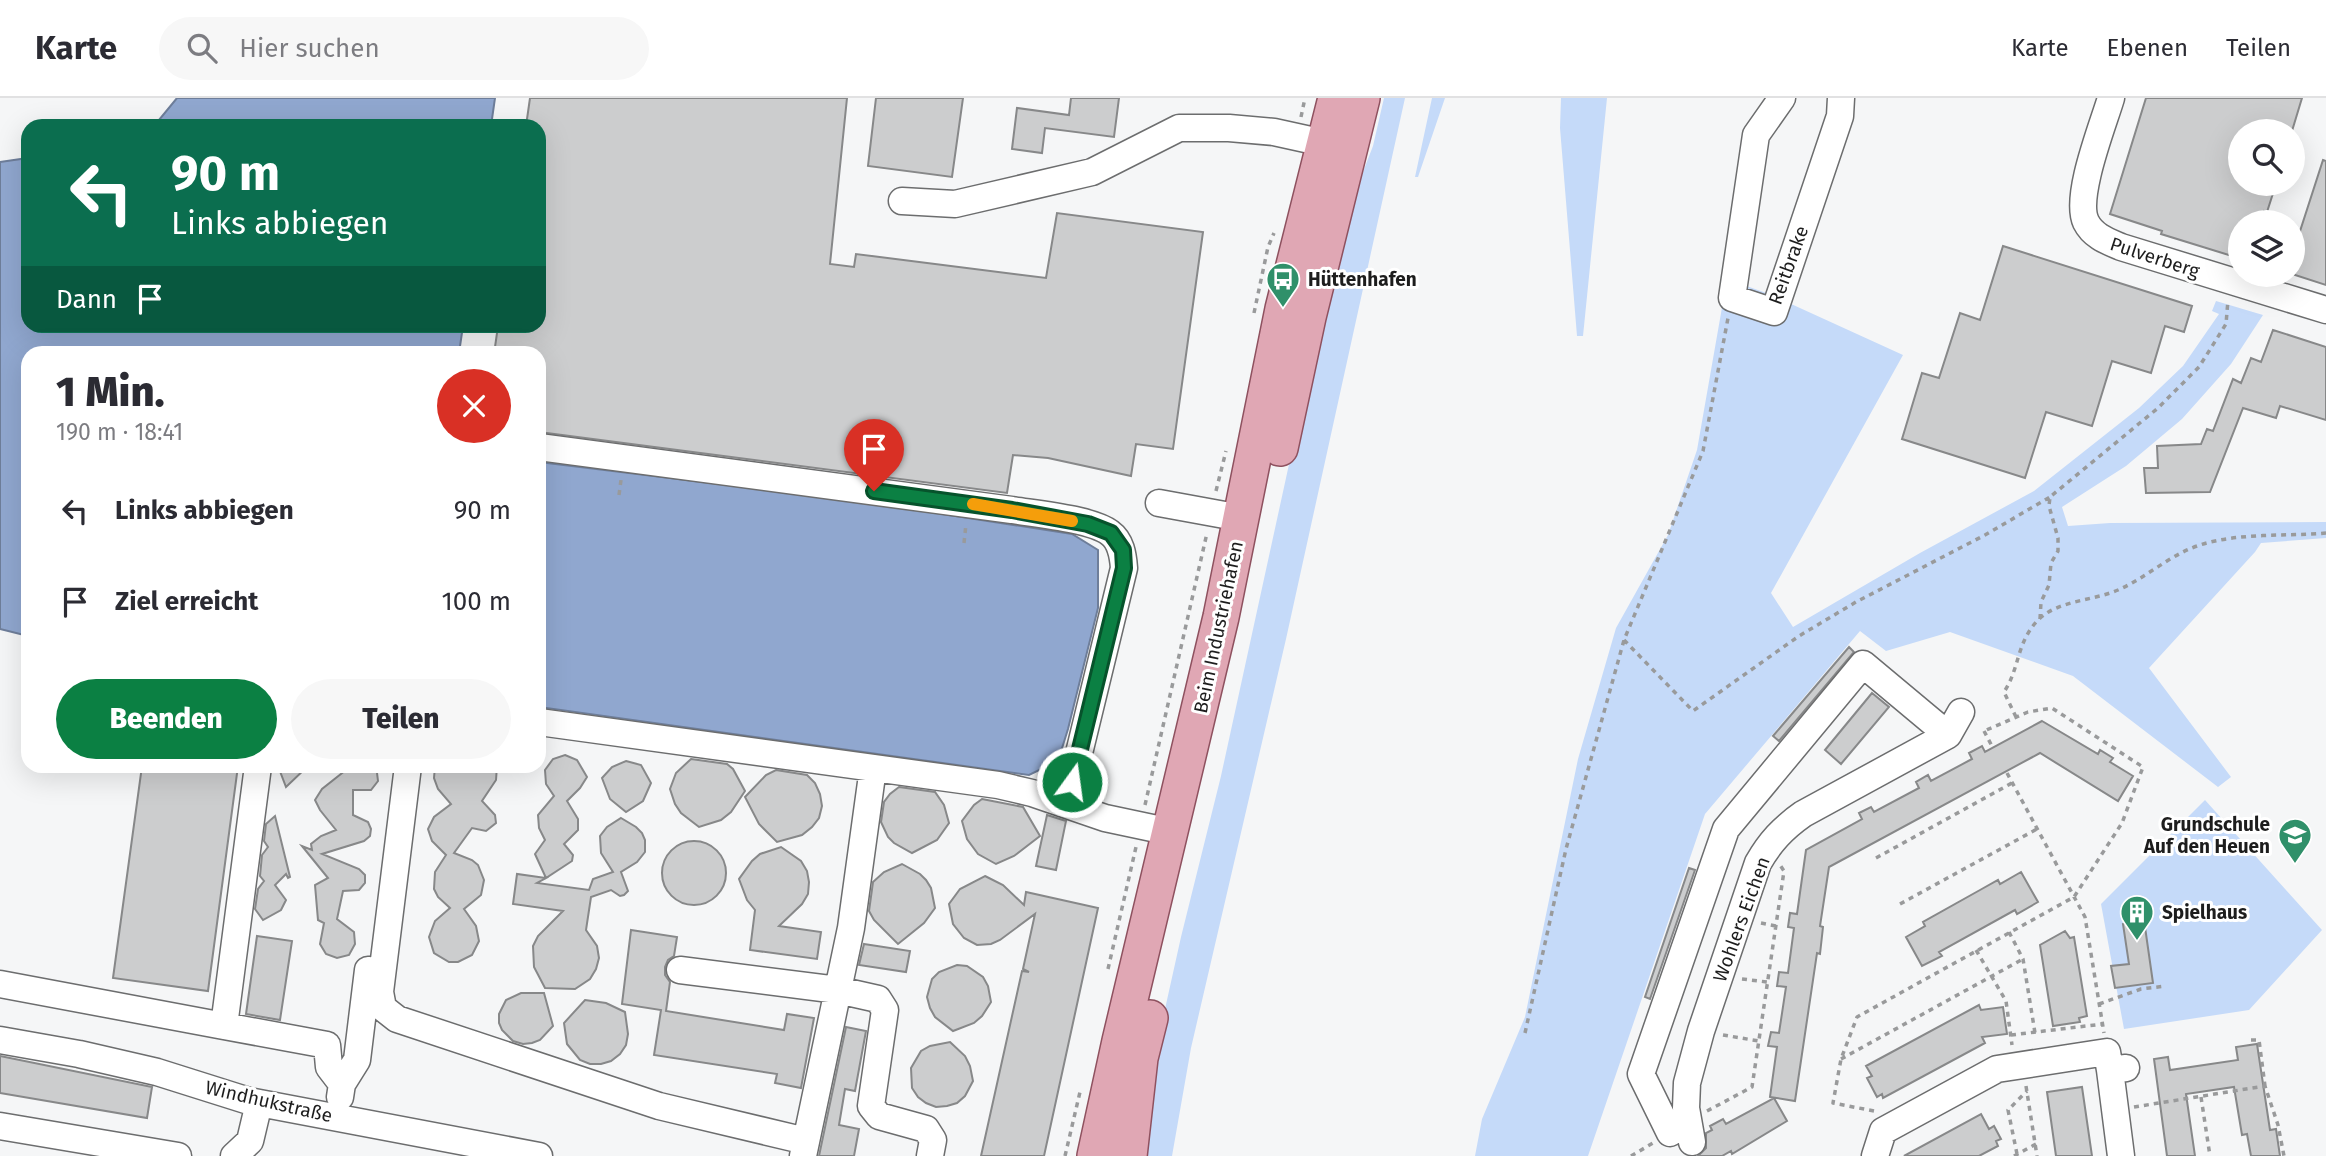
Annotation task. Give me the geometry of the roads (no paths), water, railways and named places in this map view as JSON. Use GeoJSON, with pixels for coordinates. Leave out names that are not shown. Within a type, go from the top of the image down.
{"type":"FeatureCollection","features":[{"type":"Feature","properties":{"kind":"main road","name":"Beim Industriehafen"},"geometry":{"type":"LineString","coordinates":[[1095,1156],[1120,1041],[1156,829],[1226,516],[1283,309],[1311,140],[1336,98]]}},
{"type":"Feature","properties":{"kind":"main road","name":"Beim Industriehafen"},"geometry":{"type":"LineString","coordinates":[[1129,1156],[1140,1058],[1263,525],[1308,317],[1362,98]]}},
{"type":"Feature","properties":{"kind":"street","name":"Reitbrake"},"geometry":{"type":"LineString","coordinates":[[1782,98],[1756,135],[1732,298],[1774,312],[1840,116],[1841,98]]}},
{"type":"Feature","properties":{"kind":"street","name":"Pulverberg"},"geometry":{"type":"LineString","coordinates":[[2111,98],[2087,176],[2082,207],[2086,222],[2100,238],[2121,247],[2326,310]]}},
{"type":"Feature","properties":{"kind":"street"},"geometry":{"type":"LineString","coordinates":[[902,201],[955,204],[1093,172],[1179,128],[1229,128],[1274,132],[1311,140]]}},
{"type":"Feature","properties":{"kind":"street"},"geometry":{"type":"LineString","coordinates":[[546,448],[1012,510],[1088,524],[1111,533],[1123,550],[1124,568],[1072,782],[1059,802]]}},
{"type":"Feature","properties":{"kind":"street"},"geometry":{"type":"LineString","coordinates":[[1159,503],[1226,516]]}},
{"type":"Feature","properties":{"kind":"street","name":"Wohlers Eichen"},"geometry":{"type":"LineString","coordinates":[[1863,664],[1948,735],[1803,814],[1784,827],[1768,846],[1758,863],[1701,1031],[1687,1083],[1690,1132],[1670,1133],[1641,1074],[1726,829],[1863,664]]}},
{"type":"Feature","properties":{"kind":"street"},"geometry":{"type":"LineString","coordinates":[[1948,735],[1961,712]]}},
{"type":"Feature","properties":{"kind":"street"},"geometry":{"type":"LineString","coordinates":[[546,723],[998,785],[1105,818],[1156,829]]}},
{"type":"Feature","properties":{"kind":"street"},"geometry":{"type":"LineString","coordinates":[[407,773],[380,992],[383,1008],[397,1019],[659,1106],[805,1148],[851,928],[873,768]]}},
{"type":"Feature","properties":{"kind":"street"},"geometry":{"type":"LineString","coordinates":[[224,1026],[257,773]]}},
{"type":"Feature","properties":{"kind":"street"},"geometry":{"type":"LineString","coordinates":[[337,1118],[342,1084],[357,1060],[393,773]]}},
{"type":"Feature","properties":{"kind":"street"},"geometry":{"type":"LineString","coordinates":[[680,970],[873,997],[884,1006],[871,1106],[879,1116],[926,1129],[933,1140],[930,1156]]}},
{"type":"Feature","properties":{"kind":"street"},"geometry":{"type":"LineString","coordinates":[[0,984],[327,1045],[329,1067],[342,1084]]}},
{"type":"Feature","properties":{"kind":"street","name":"Windhukstraße"},"geometry":{"type":"LineString","coordinates":[[0,1040],[158,1072],[259,1103],[539,1156]]}},
{"type":"Feature","properties":{"kind":"street"},"geometry":{"type":"LineString","coordinates":[[1875,1156],[1883,1131],[1997,1069],[2018,1065],[2115,1063],[2115,1110],[2121,1156]]}},
{"type":"Feature","properties":{"kind":"street"},"geometry":{"type":"LineString","coordinates":[[234,1156],[250,1141],[259,1103]]}},
{"type":"Feature","properties":{"kind":"street"},"geometry":{"type":"LineString","coordinates":[[0,1126],[178,1156]]}},
{"type":"Feature","properties":{"kind":"place","name":"Hüttenhafen"},"geometry":{"type":"Point","coordinates":[1283,309]}},
{"type":"Feature","properties":{"kind":"place","name":"Grundschule Auf den Heuen"},"geometry":{"type":"Point","coordinates":[2295,865]}},
{"type":"Feature","properties":{"kind":"place","name":"Spielhaus"},"geometry":{"type":"Point","coordinates":[2137,942]}}]}
